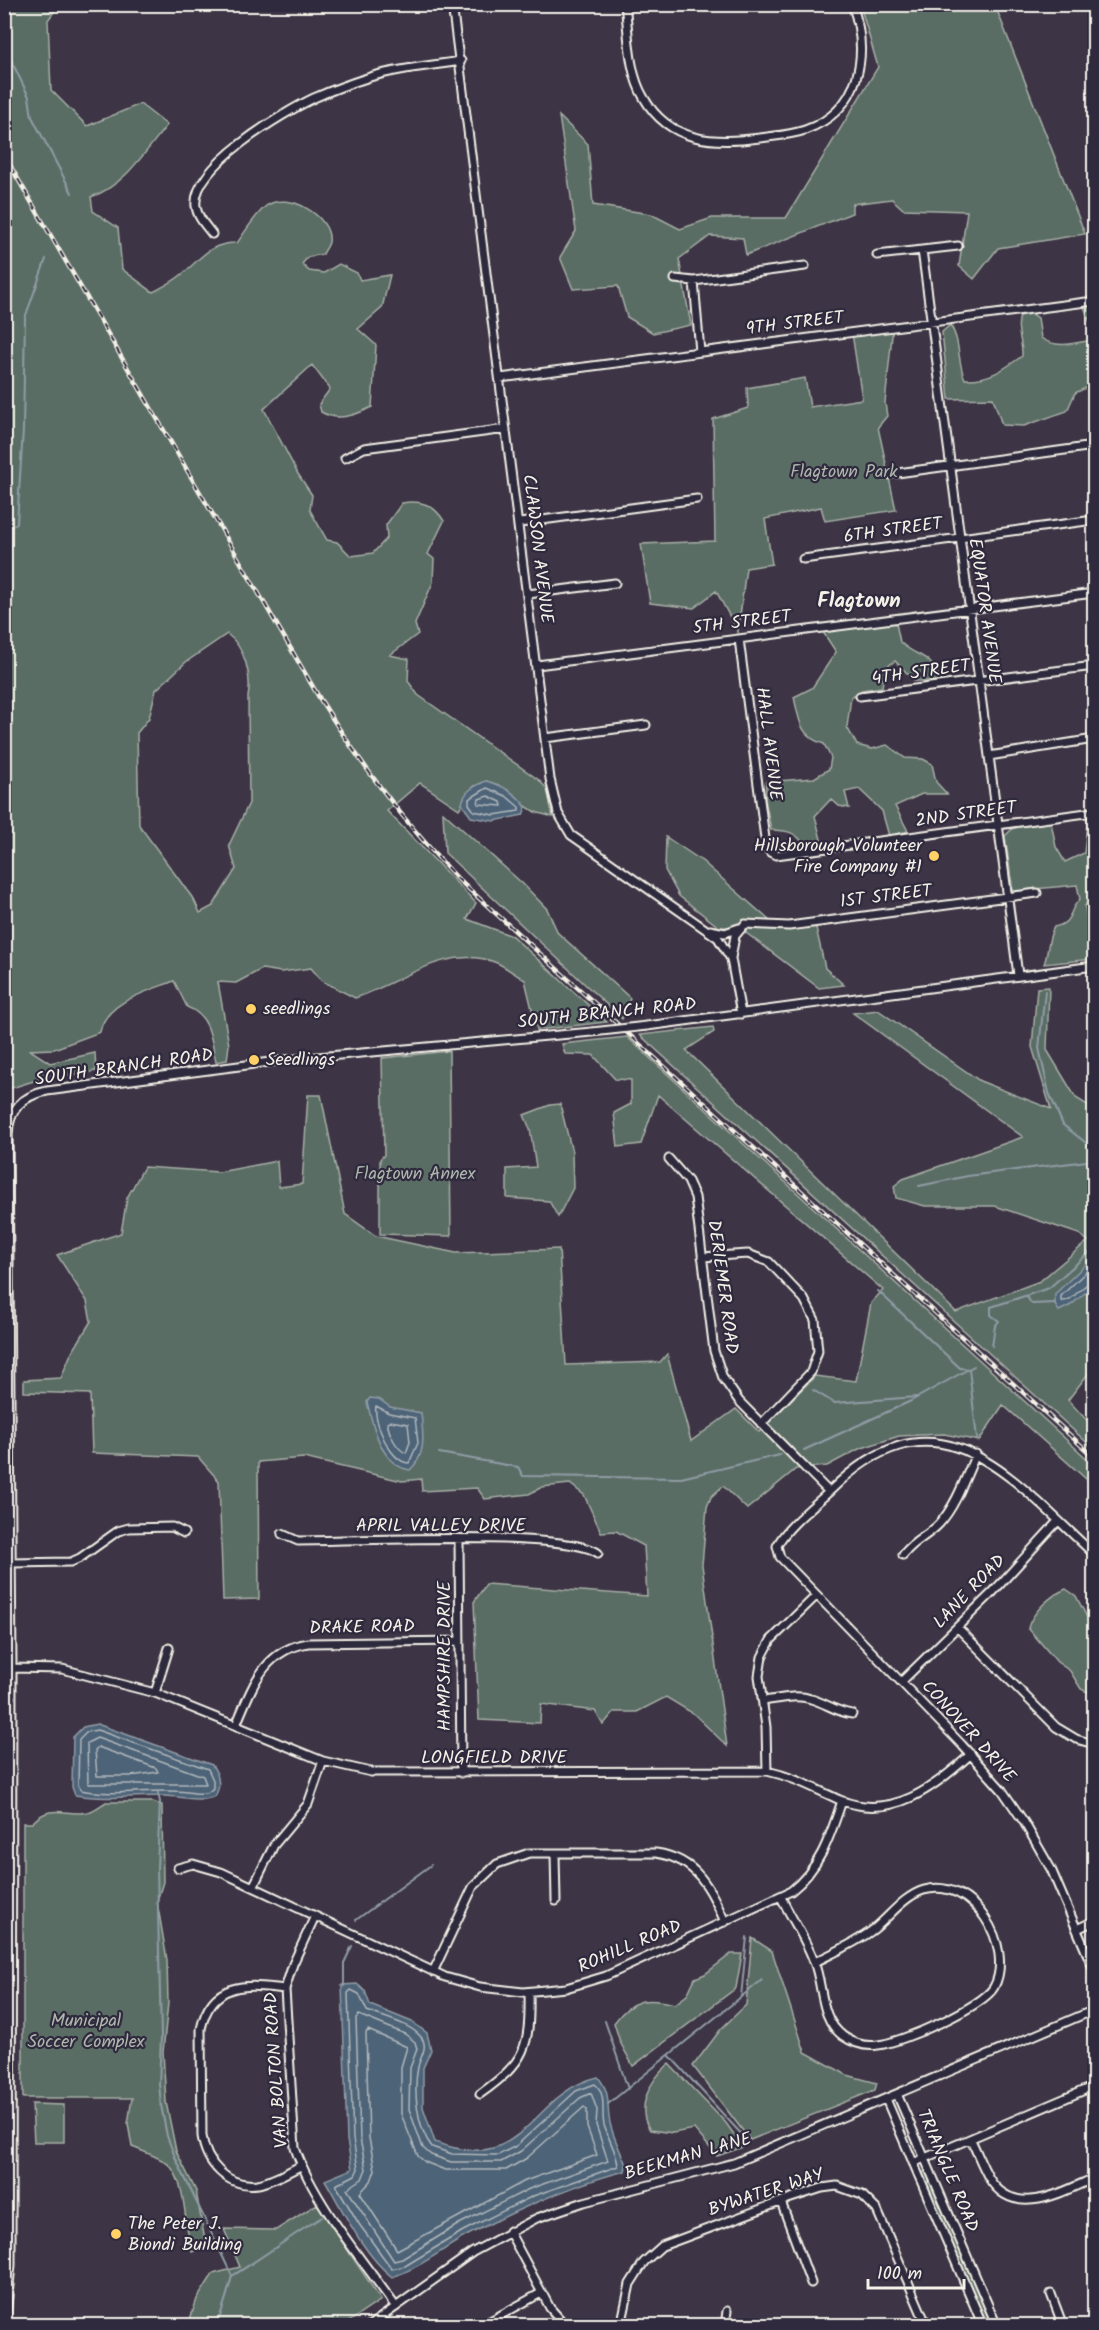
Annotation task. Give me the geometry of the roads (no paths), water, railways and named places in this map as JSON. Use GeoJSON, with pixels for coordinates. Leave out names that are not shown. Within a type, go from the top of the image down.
{"type":"FeatureCollection","features":[{"type":"Feature","properties":{"kind":"street","name":"CLAWSON AVENUE"},"geometry":{"type":"LineString","coordinates":[[452,4],[554,801],[562,823],[571,835],[709,930],[723,944],[731,959],[741,1014]]}},
{"type":"Feature","properties":{"kind":"street"},"geometry":{"type":"LineString","coordinates":[[625,4],[634,73],[650,108],[666,124],[688,136],[728,142],[805,130],[837,109],[853,87],[861,63],[860,27],[852,4]]}},
{"type":"Feature","properties":{"kind":"street"},"geometry":{"type":"LineString","coordinates":[[212,234],[198,215],[195,206],[202,182],[228,156],[275,119],[327,92],[372,77],[461,61]]}},
{"type":"Feature","properties":{"kind":"street"},"geometry":{"type":"LineString","coordinates":[[877,255],[958,246]]}},
{"type":"Feature","properties":{"kind":"street","name":"EQUATOR AVENUE"},"geometry":{"type":"LineString","coordinates":[[922,250],[1018,975]]}},
{"type":"Feature","properties":{"kind":"street"},"geometry":{"type":"LineString","coordinates":[[675,279],[694,281],[806,266]]}},
{"type":"Feature","properties":{"kind":"street"},"geometry":{"type":"LineString","coordinates":[[694,281],[700,352]]}},
{"type":"Feature","properties":{"kind":"street","name":"9TH STREET"},"geometry":{"type":"LineString","coordinates":[[500,378],[1095,300]]}},
{"type":"Feature","properties":{"kind":"street"},"geometry":{"type":"LineString","coordinates":[[345,459],[364,448],[506,429]]}},
{"type":"Feature","properties":{"kind":"street"},"geometry":{"type":"LineString","coordinates":[[884,476],[1095,446]]}},
{"type":"Feature","properties":{"kind":"street"},"geometry":{"type":"LineString","coordinates":[[520,523],[697,499]]}},
{"type":"Feature","properties":{"kind":"street","name":"6TH STREET"},"geometry":{"type":"LineString","coordinates":[[803,559],[1095,520]]}},
{"type":"Feature","properties":{"kind":"street"},"geometry":{"type":"LineString","coordinates":[[528,594],[615,583]]}},
{"type":"Feature","properties":{"kind":"street","name":"5TH STREET"},"geometry":{"type":"LineString","coordinates":[[537,665],[1095,593]]}},
{"type":"Feature","properties":{"kind":"street","name":"HALL AVENUE"},"geometry":{"type":"LineString","coordinates":[[740,639],[766,846],[770,852]]}},
{"type":"Feature","properties":{"kind":"street","name":"4TH STREET"},"geometry":{"type":"LineString","coordinates":[[860,696],[1095,666]]}},
{"type":"Feature","properties":{"kind":"street"},"geometry":{"type":"LineString","coordinates":[[546,738],[646,725]]}},
{"type":"Feature","properties":{"kind":"street"},"geometry":{"type":"LineString","coordinates":[[989,756],[1095,739]]}},
{"type":"Feature","properties":{"kind":"street","name":"2ND STREET"},"geometry":{"type":"LineString","coordinates":[[770,852],[776,855],[1095,812]]}},
{"type":"Feature","properties":{"kind":"street","name":"1ST STREET"},"geometry":{"type":"LineString","coordinates":[[709,930],[725,933],[752,923],[789,926],[1037,893]]}},
{"type":"Feature","properties":{"kind":"street"},"geometry":{"type":"LineString","coordinates":[[731,959],[732,945],[739,928]]}},
{"type":"Feature","properties":{"kind":"street","name":"SOUTH BRANCH ROAD"},"geometry":{"type":"LineString","coordinates":[[5,2325],[8,2265],[12,1668],[12,1563],[8,1480],[8,1135],[10,1115],[18,1103],[39,1093],[275,1062],[647,1026],[1095,966]]}},
{"type":"Feature","properties":{"kind":"street","name":"DERIEMER ROAD"},"geometry":{"type":"LineString","coordinates":[[669,1159],[692,1189],[718,1365],[730,1390],[828,1492]]}},
{"type":"Feature","properties":{"kind":"street"},"geometry":{"type":"LineString","coordinates":[[702,1257],[748,1254],[769,1262],[804,1299],[815,1320],[818,1351],[811,1372],[761,1424]]}},
{"type":"Feature","properties":{"kind":"street"},"geometry":{"type":"LineString","coordinates":[[828,1492],[859,1465],[892,1448],[930,1443],[953,1446],[976,1454],[999,1467],[1095,1554]]}},
{"type":"Feature","properties":{"kind":"street"},"geometry":{"type":"LineString","coordinates":[[903,1555],[910,1545],[930,1532],[945,1517],[976,1454]]}},
{"type":"Feature","properties":{"kind":"street","name":"CONOVER DRIVE"},"geometry":{"type":"LineString","coordinates":[[828,1492],[777,1546],[780,1557],[971,1754],[1024,1822],[1051,1869],[1095,1970]]}},
{"type":"Feature","properties":{"kind":"street","name":"LANE ROAD"},"geometry":{"type":"LineString","coordinates":[[901,1682],[1058,1521]]}},
{"type":"Feature","properties":{"kind":"street"},"geometry":{"type":"LineString","coordinates":[[12,1563],[71,1562],[85,1555],[118,1531],[129,1528],[172,1527],[184,1533]]}},
{"type":"Feature","properties":{"kind":"street","name":"APRIL VALLEY DRIVE"},"geometry":{"type":"LineString","coordinates":[[282,1534],[298,1541],[505,1539],[582,1545],[598,1553]]}},
{"type":"Feature","properties":{"kind":"street","name":"HAMPSHIRE DRIVE"},"geometry":{"type":"LineString","coordinates":[[459,1540],[461,1773]]}},
{"type":"Feature","properties":{"kind":"street"},"geometry":{"type":"LineString","coordinates":[[767,1772],[763,1701],[759,1677],[765,1648],[817,1595]]}},
{"type":"Feature","properties":{"kind":"street"},"geometry":{"type":"LineString","coordinates":[[957,1627],[1056,1727],[1076,1739],[1095,1744]]}},
{"type":"Feature","properties":{"kind":"street","name":"DRAKE ROAD"},"geometry":{"type":"LineString","coordinates":[[236,1725],[258,1675],[269,1661],[288,1648],[308,1643],[460,1641]]}},
{"type":"Feature","properties":{"kind":"street"},"geometry":{"type":"LineString","coordinates":[[155,1693],[169,1648]]}},
{"type":"Feature","properties":{"kind":"street","name":"LONGFIELD DRIVE"},"geometry":{"type":"LineString","coordinates":[[12,1668],[62,1669],[155,1693],[323,1761],[354,1769],[388,1773],[767,1772],[801,1781],[842,1801],[881,1806],[910,1799],[934,1786],[971,1754]]}},
{"type":"Feature","properties":{"kind":"street"},"geometry":{"type":"LineString","coordinates":[[763,1701],[803,1697],[825,1704],[837,1712],[852,1714]]}},
{"type":"Feature","properties":{"kind":"street"},"geometry":{"type":"LineString","coordinates":[[253,1887],[274,1845],[308,1804],[323,1761]]}},
{"type":"Feature","properties":{"kind":"street","name":"ROHILL ROAD"},"geometry":{"type":"LineString","coordinates":[[178,1868],[185,1864],[205,1866],[433,1972],[480,1987],[529,1992],[572,1986],[606,1976],[781,1897],[800,1884],[816,1866],[829,1840],[842,1801]]}},
{"type":"Feature","properties":{"kind":"street"},"geometry":{"type":"LineString","coordinates":[[433,1972],[467,1899],[480,1877],[507,1859],[529,1854],[656,1853],[676,1858],[702,1876],[725,1922]]}},
{"type":"Feature","properties":{"kind":"street"},"geometry":{"type":"LineString","coordinates":[[555,1854],[556,1901]]}},
{"type":"Feature","properties":{"kind":"street"},"geometry":{"type":"LineString","coordinates":[[781,1897],[815,1962],[825,2011],[836,2030],[853,2042],[877,2046],[889,2043],[982,2001],[995,1985],[1000,1958],[999,1948],[976,1906],[961,1894],[944,1888],[917,1893],[864,1936],[815,1962]]}},
{"type":"Feature","properties":{"kind":"street","name":"VAN BOLTON ROAD"},"geometry":{"type":"LineString","coordinates":[[315,1916],[293,1964],[285,1989],[293,2136],[302,2165],[346,2238],[396,2307]]}},
{"type":"Feature","properties":{"kind":"street"},"geometry":{"type":"LineString","coordinates":[[1077,1929],[1095,1922]]}},
{"type":"Feature","properties":{"kind":"street"},"geometry":{"type":"LineString","coordinates":[[285,1989],[255,1985],[234,1988],[216,1998],[206,2012],[201,2029],[202,2136],[204,2147],[214,2167],[234,2181],[255,2184],[302,2165]]}},
{"type":"Feature","properties":{"kind":"street"},"geometry":{"type":"LineString","coordinates":[[480,2094],[508,2073],[525,2049],[530,2028],[529,1992]]}},
{"type":"Feature","properties":{"kind":"street","name":"BEEKMAN LANE"},"geometry":{"type":"LineString","coordinates":[[369,2325],[465,2257],[509,2231],[584,2202],[734,2163],[1095,2010]]}},
{"type":"Feature","properties":{"kind":"street"},"geometry":{"type":"LineString","coordinates":[[913,2163],[1095,2086]]}},
{"type":"Feature","properties":{"kind":"street","name":"TRIANGLE ROAD"},"geometry":{"type":"LineString","coordinates":[[897,2094],[997,2325]]}},
{"type":"Feature","properties":{"kind":"street","name":"TRIANGLE ROAD"},"geometry":{"type":"LineString","coordinates":[[886,2099],[983,2325]]}},
{"type":"Feature","properties":{"kind":"street"},"geometry":{"type":"LineString","coordinates":[[971,2140],[990,2180],[1003,2193],[1021,2200],[1048,2198],[1095,2178]]}},
{"type":"Feature","properties":{"kind":"street","name":"BYWATER WAY"},"geometry":{"type":"LineString","coordinates":[[621,2325],[630,2284],[652,2253],[679,2238],[829,2186],[845,2187],[862,2195],[877,2210],[927,2325]]}},
{"type":"Feature","properties":{"kind":"street"},"geometry":{"type":"LineString","coordinates":[[781,2202],[811,2283]]}},
{"type":"Feature","properties":{"kind":"street"},"geometry":{"type":"LineString","coordinates":[[509,2231],[550,2308],[566,2325]]}},
{"type":"Feature","properties":{"kind":"street"},"geometry":{"type":"LineString","coordinates":[[481,2325],[541,2293]]}},
{"type":"Feature","properties":{"kind":"street"},"geometry":{"type":"LineString","coordinates":[[1051,2294],[1063,2325]]}},
{"type":"Feature","properties":{"kind":"street"},"geometry":{"type":"LineString","coordinates":[[725,2325],[728,2311]]}},
{"type":"Feature","properties":{"kind":"water"},"geometry":{"type":"Polygon","coordinates":[[[486,781],[503,787],[518,798],[526,807],[523,815],[494,821],[471,817],[462,804],[463,799],[470,790],[486,781]]]}},
{"type":"Feature","properties":{"kind":"water"},"geometry":{"type":"Polygon","coordinates":[[[1092,1258],[1094,1260],[1094,1285],[1071,1305],[1059,1311],[1055,1305],[1055,1294],[1092,1258]]]}},
{"type":"Feature","properties":{"kind":"water"},"geometry":{"type":"Polygon","coordinates":[[[370,1398],[379,1399],[390,1407],[421,1413],[423,1443],[419,1457],[410,1470],[392,1461],[380,1444],[367,1402],[370,1398]]]}},
{"type":"Feature","properties":{"kind":"water"},"geometry":{"type":"Polygon","coordinates":[[[97,1724],[212,1765],[219,1780],[215,1796],[197,1799],[164,1796],[108,1798],[75,1795],[72,1787],[73,1737],[83,1727],[97,1724]]]}},
{"type":"Feature","properties":{"kind":"water"},"geometry":{"type":"Polygon","coordinates":[[[357,1984],[365,1991],[370,2005],[412,2022],[427,2033],[431,2050],[423,2068],[423,2107],[435,2142],[466,2150],[490,2149],[509,2141],[556,2099],[575,2086],[598,2077],[607,2094],[610,2123],[626,2165],[625,2171],[584,2183],[525,2207],[468,2235],[412,2269],[392,2277],[363,2245],[325,2180],[352,2169],[347,2140],[342,1985],[357,1984]]]}},
{"type":"Feature","properties":{"kind":"waterway"},"geometry":{"type":"LineString","coordinates":[[4,17],[6,50],[29,97],[32,117],[72,193]]}},
{"type":"Feature","properties":{"kind":"waterway"},"geometry":{"type":"LineString","coordinates":[[4,531],[17,523],[23,430],[25,318],[46,259]]}},
{"type":"Feature","properties":{"kind":"waterway"},"geometry":{"type":"LineString","coordinates":[[1045,991],[1039,1048],[1049,1093],[1063,1125],[1094,1149]]}},
{"type":"Feature","properties":{"kind":"waterway"},"geometry":{"type":"LineString","coordinates":[[919,1186],[968,1176],[1087,1161],[1094,1166]]}},
{"type":"Feature","properties":{"kind":"waterway"},"geometry":{"type":"LineString","coordinates":[[992,1346],[995,1326],[999,1321],[991,1315],[991,1307],[1049,1288],[1092,1250]]}},
{"type":"Feature","properties":{"kind":"waterway"},"geometry":{"type":"LineString","coordinates":[[878,1291],[960,1368],[969,1369],[977,1439]]}},
{"type":"Feature","properties":{"kind":"waterway"},"geometry":{"type":"LineString","coordinates":[[1026,1296],[1032,1304],[1055,1303]]}},
{"type":"Feature","properties":{"kind":"waterway"},"geometry":{"type":"LineString","coordinates":[[804,1450],[911,1401],[974,1366]]}},
{"type":"Feature","properties":{"kind":"waterway"},"geometry":{"type":"LineString","coordinates":[[813,1390],[834,1403],[917,1397]]}},
{"type":"Feature","properties":{"kind":"waterway"},"geometry":{"type":"LineString","coordinates":[[439,1453],[518,1467],[523,1476],[681,1478],[780,1455]]}},
{"type":"Feature","properties":{"kind":"waterway"},"geometry":{"type":"LineString","coordinates":[[158,1793],[160,1802],[157,1867],[161,2105],[167,2136],[175,2157],[232,2276],[216,2326]]}},
{"type":"Feature","properties":{"kind":"waterway"},"geometry":{"type":"LineString","coordinates":[[356,1920],[431,1865]]}},
{"type":"Feature","properties":{"kind":"waterway"},"geometry":{"type":"LineString","coordinates":[[741,1997],[747,1937]]}},
{"type":"Feature","properties":{"kind":"waterway"},"geometry":{"type":"LineString","coordinates":[[344,1986],[344,1963],[352,1946]]}},
{"type":"Feature","properties":{"kind":"waterway"},"geometry":{"type":"LineString","coordinates":[[608,2104],[762,1980]]}},
{"type":"Feature","properties":{"kind":"waterway"},"geometry":{"type":"LineString","coordinates":[[605,2021],[628,2089]]}},
{"type":"Feature","properties":{"kind":"waterway"},"geometry":{"type":"LineString","coordinates":[[669,2055],[744,2137]]}},
{"type":"Feature","properties":{"kind":"waterway"},"geometry":{"type":"LineString","coordinates":[[232,2276],[322,2217]]}},
{"type":"Feature","properties":{"kind":"railway"},"geometry":{"type":"LineString","coordinates":[[4,155],[320,699],[368,770],[420,837],[459,880],[1094,1457]]}},
{"type":"Feature","properties":{"kind":"place","name":"Hillsborough Volunteer Fire Company #1"},"geometry":{"type":"Point","coordinates":[934,856]}},
{"type":"Feature","properties":{"kind":"place","name":"seedlings"},"geometry":{"type":"Point","coordinates":[251,1009]}},
{"type":"Feature","properties":{"kind":"place","name":"Seedlings"},"geometry":{"type":"Point","coordinates":[254,1060]}},
{"type":"Feature","properties":{"kind":"place","name":"The Peter J. Biondi Building"},"geometry":{"type":"Point","coordinates":[116,2234]}},
{"type":"Feature","properties":{"kind":"district","name":"Flagtown"},"geometry":{"type":"Point","coordinates":[859,601]}},
{"type":"Feature","properties":{"kind":"park label","name":"Flagtown Park"},"geometry":{"type":"Point","coordinates":[844,472]}},
{"type":"Feature","properties":{"kind":"park label","name":"Flagtown Annex"},"geometry":{"type":"Point","coordinates":[415,1174]}},
{"type":"Feature","properties":{"kind":"park label","name":"Municipal Soccer Complex"},"geometry":{"type":"Point","coordinates":[86,2031]}}]}
